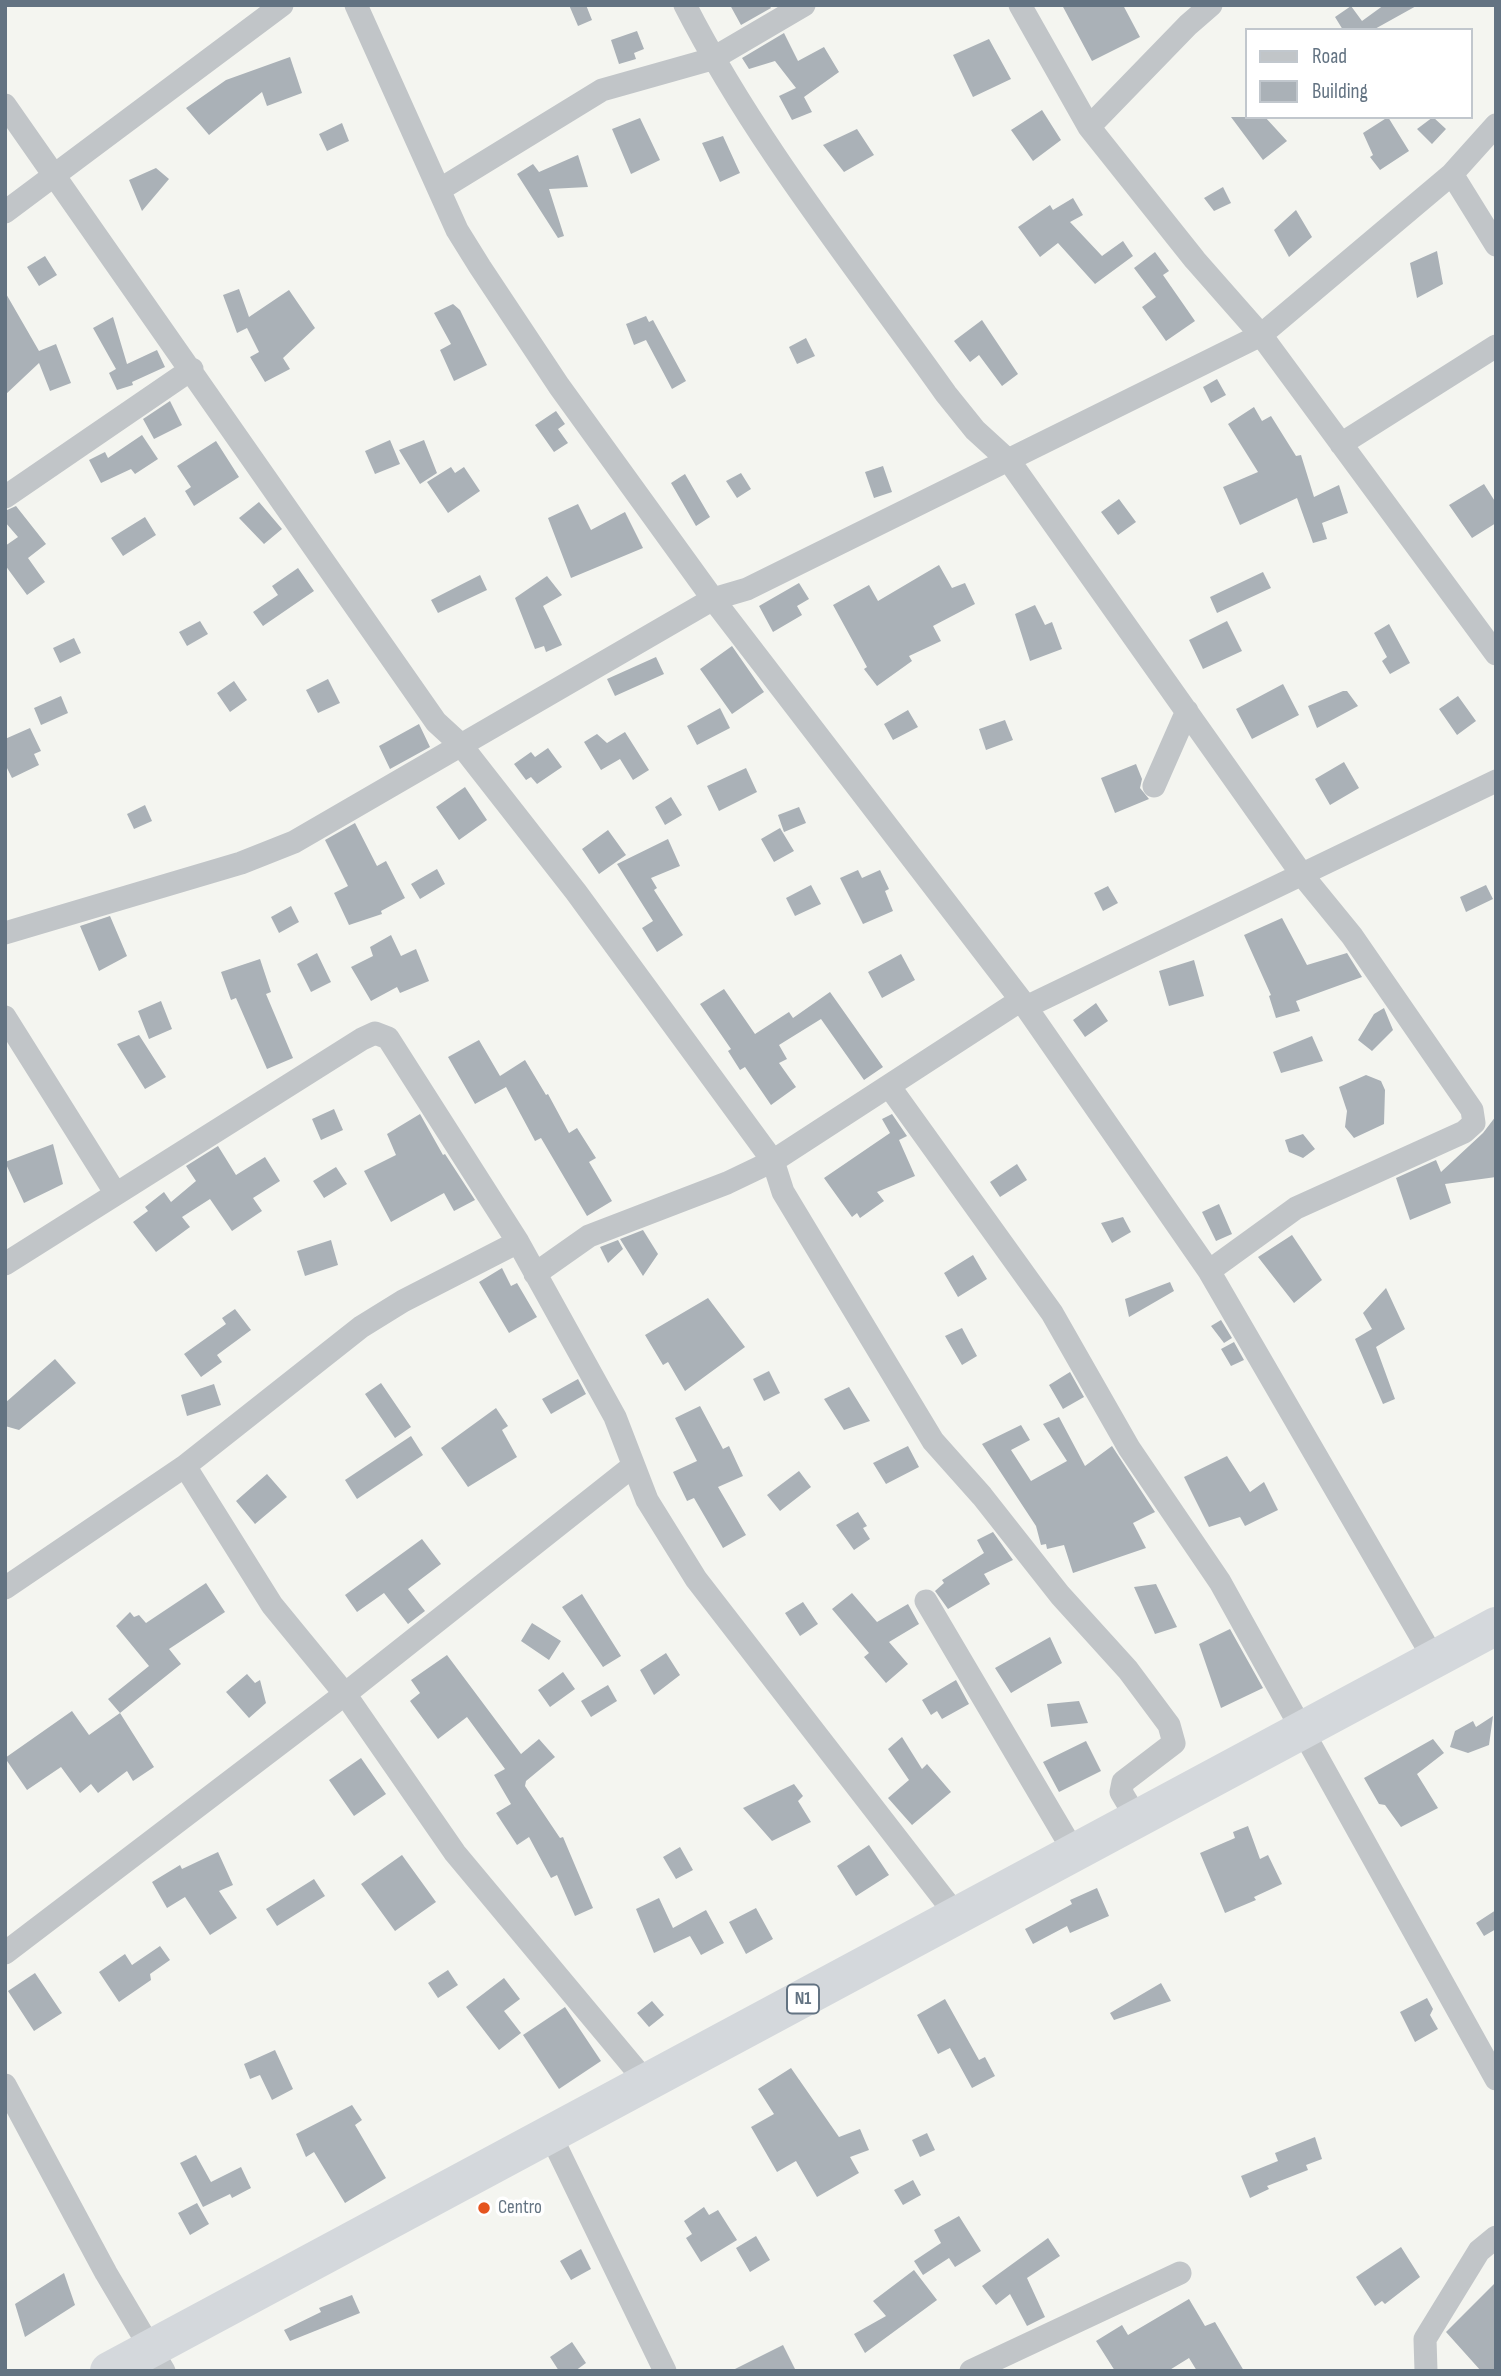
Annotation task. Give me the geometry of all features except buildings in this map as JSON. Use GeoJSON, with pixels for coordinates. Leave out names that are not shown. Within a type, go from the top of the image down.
{"type":"FeatureCollection","features":[{"type":"Feature","properties":{"kind":"highway","name":"N1"},"geometry":{"type":"LineString","coordinates":[[109,2371],[157,2360],[550,2134],[1496,1626]]}},
{"type":"Feature","properties":{"kind":"street"},"geometry":{"type":"LineString","coordinates":[[5,212],[282,5]]}},
{"type":"Feature","properties":{"kind":"street"},"geometry":{"type":"LineString","coordinates":[[356,5],[457,230],[559,386],[713,599],[1023,1003],[1209,1272],[1434,1659]]}},
{"type":"Feature","properties":{"kind":"street"},"geometry":{"type":"LineString","coordinates":[[685,5],[712,59],[763,140],[946,394],[975,430],[1010,462],[1303,876],[1352,936],[1472,1110],[1474,1123],[1464,1132],[1296,1208],[1209,1272]]}},
{"type":"Feature","properties":{"kind":"street"},"geometry":{"type":"LineString","coordinates":[[439,190],[602,90],[712,59],[804,5]]}},
{"type":"Feature","properties":{"kind":"street"},"geometry":{"type":"LineString","coordinates":[[1020,5],[1089,127],[1195,260],[1261,335],[1496,654]]}},
{"type":"Feature","properties":{"kind":"street"},"geometry":{"type":"LineString","coordinates":[[1089,127],[1188,24],[1211,5]]}},
{"type":"Feature","properties":{"kind":"street"},"geometry":{"type":"LineString","coordinates":[[5,105],[192,369],[436,722],[461,745],[576,892],[773,1161],[783,1192],[933,1441],[982,1496],[1059,1595],[1128,1670],[1169,1725],[1174,1743],[1123,1782],[1121,1792],[1136,1817]]}},
{"type":"Feature","properties":{"kind":"street"},"geometry":{"type":"LineString","coordinates":[[5,933],[241,863],[284,846],[323,827],[713,599],[747,589],[1010,462],[1261,335],[1452,174],[1496,125]]}},
{"type":"Feature","properties":{"kind":"street"},"geometry":{"type":"LineString","coordinates":[[1452,174],[1496,244]]}},
{"type":"Feature","properties":{"kind":"street"},"geometry":{"type":"LineString","coordinates":[[1341,444],[1496,346]]}},
{"type":"Feature","properties":{"kind":"street"},"geometry":{"type":"LineString","coordinates":[[5,497],[192,369]]}},
{"type":"Feature","properties":{"kind":"street"},"geometry":{"type":"LineString","coordinates":[[1154,786],[1187,711]]}},
{"type":"Feature","properties":{"kind":"street"},"geometry":{"type":"LineString","coordinates":[[536,1274],[589,1236],[727,1183],[773,1161],[1023,1003],[1303,876],[1496,781]]}},
{"type":"Feature","properties":{"kind":"street"},"geometry":{"type":"LineString","coordinates":[[5,1017],[116,1194]]}},
{"type":"Feature","properties":{"kind":"street"},"geometry":{"type":"LineString","coordinates":[[5,1264],[375,1033],[387,1038],[518,1242],[615,1417],[647,1500],[696,1579],[957,1916]]}},
{"type":"Feature","properties":{"kind":"street"},"geometry":{"type":"LineString","coordinates":[[889,1086],[1052,1313],[1142,1469],[1220,1582],[1496,2079]]}},
{"type":"Feature","properties":{"kind":"street"},"geometry":{"type":"LineString","coordinates":[[5,1588],[185,1466],[361,1327],[403,1301],[518,1242]]}},
{"type":"Feature","properties":{"kind":"street"},"geometry":{"type":"LineString","coordinates":[[185,1466],[264,1593],[345,1694],[455,1853],[647,2083]]}},
{"type":"Feature","properties":{"kind":"street"},"geometry":{"type":"LineString","coordinates":[[5,1953],[345,1694],[633,1466]]}},
{"type":"Feature","properties":{"kind":"street"},"geometry":{"type":"LineString","coordinates":[[926,1601],[1074,1852]]}},
{"type":"Feature","properties":{"kind":"street"},"geometry":{"type":"LineString","coordinates":[[5,2084],[157,2360]]}},
{"type":"Feature","properties":{"kind":"street"},"geometry":{"type":"LineString","coordinates":[[550,2134],[665,2371]]}},
{"type":"Feature","properties":{"kind":"street"},"geometry":{"type":"LineString","coordinates":[[1426,2371],[1425,2339],[1479,2251],[1496,2237]]}},
{"type":"Feature","properties":{"kind":"street"},"geometry":{"type":"LineString","coordinates":[[971,2371],[1180,2273]]}},
{"type":"Feature","properties":{"kind":"place","name":"Centro"},"geometry":{"type":"Point","coordinates":[484,2208]}}]}
